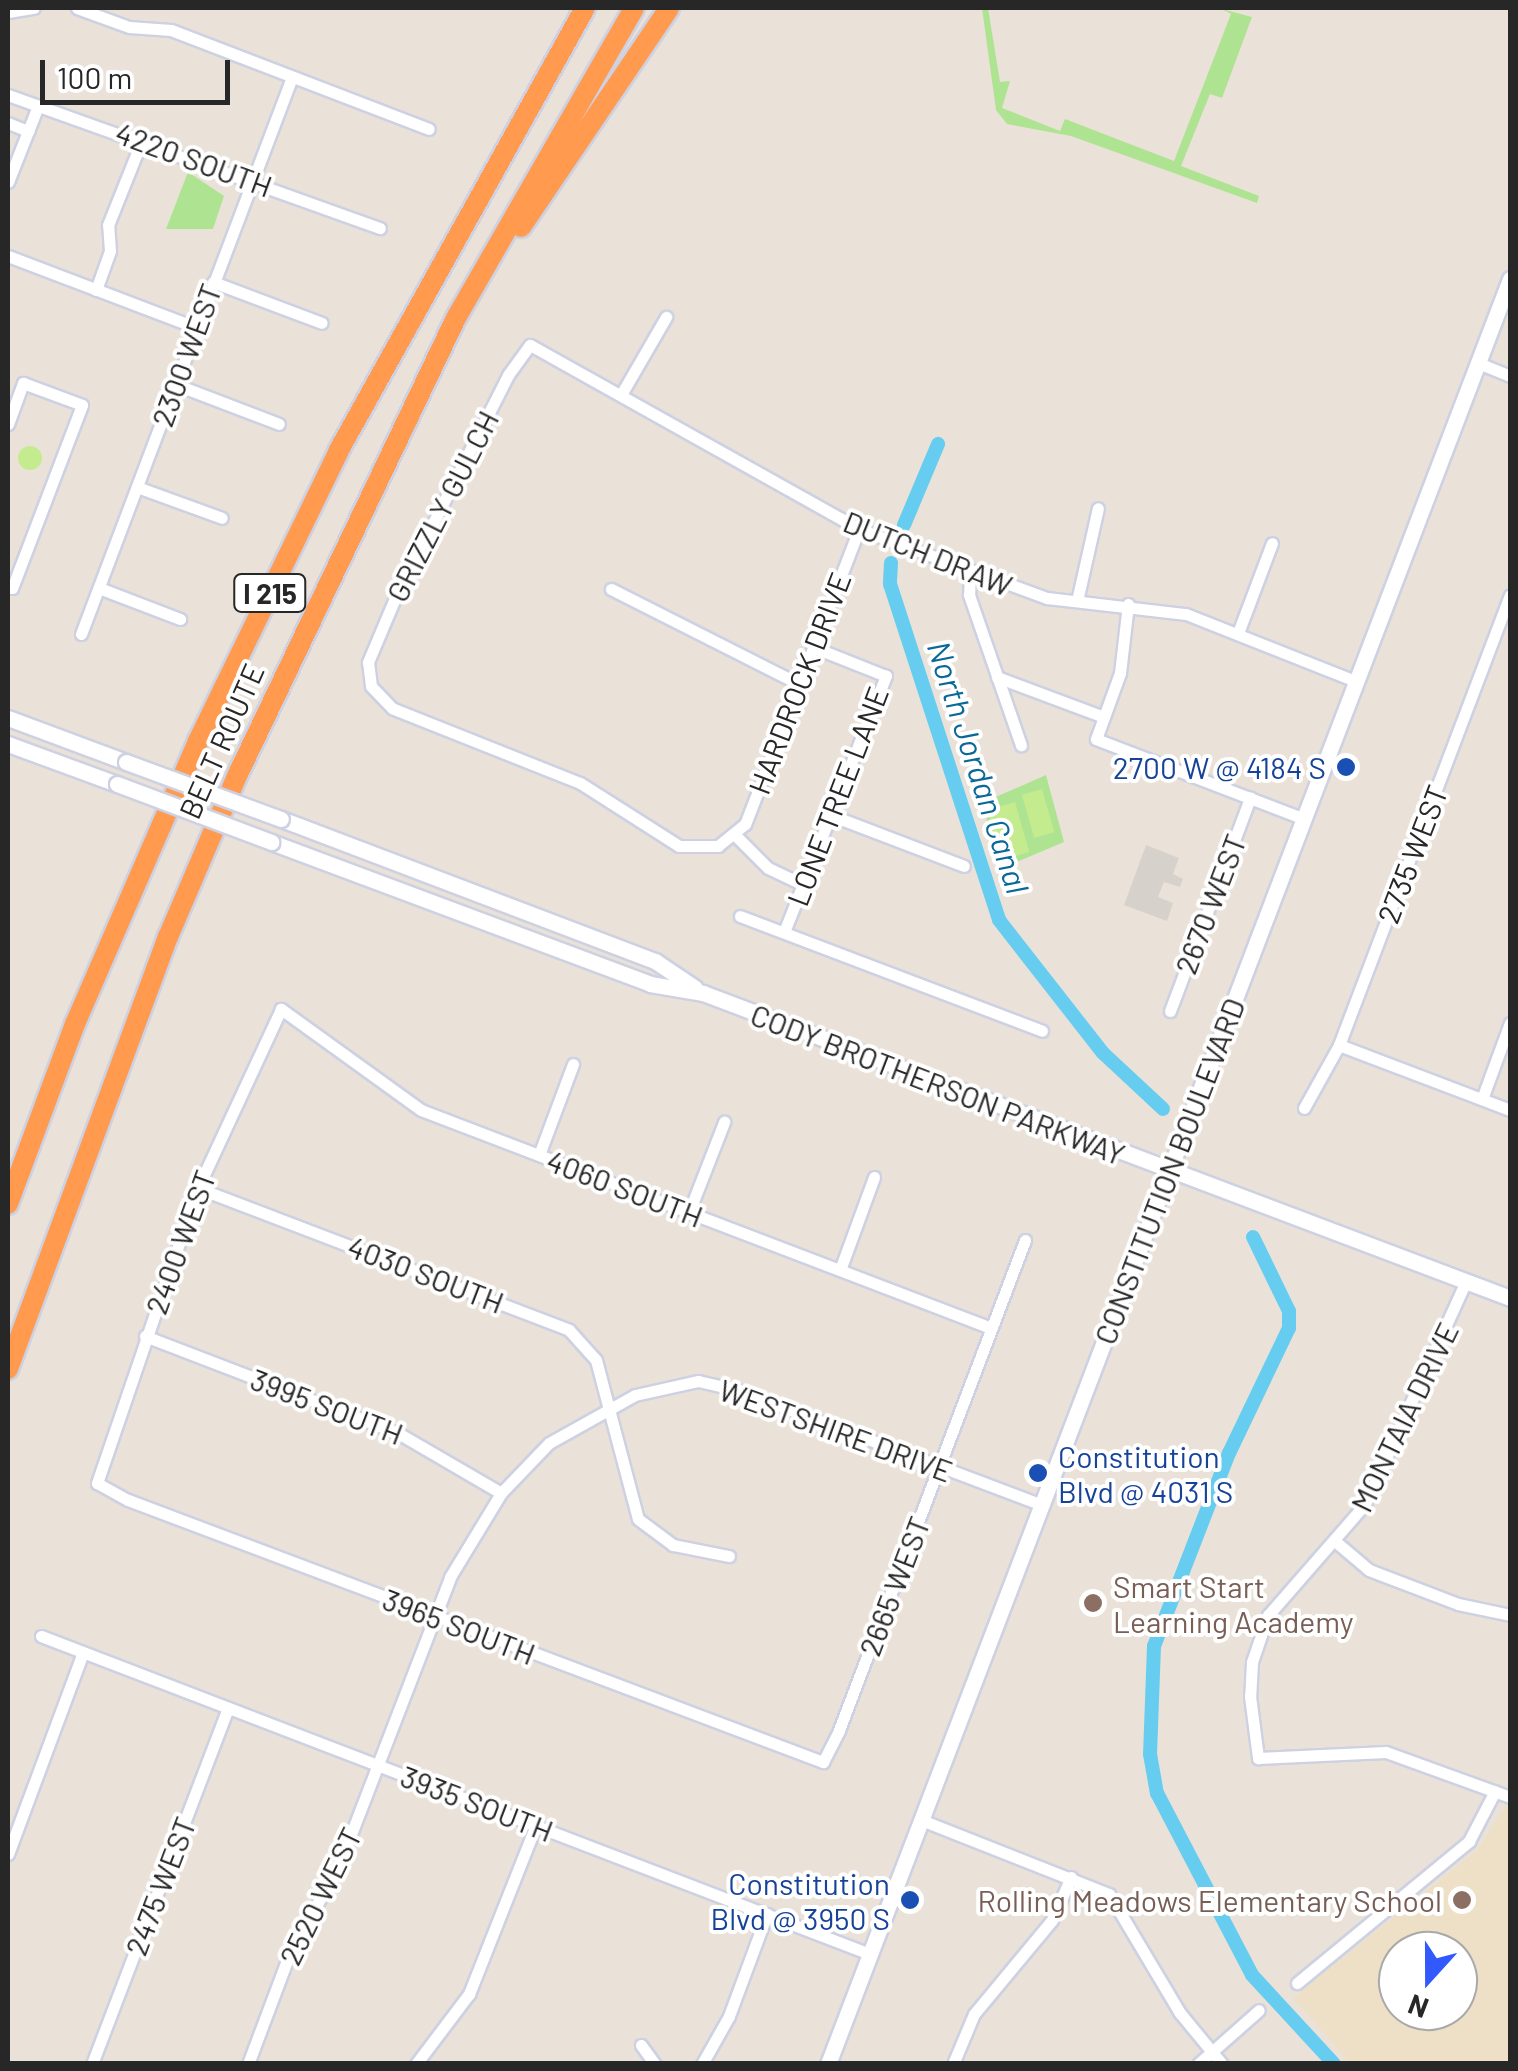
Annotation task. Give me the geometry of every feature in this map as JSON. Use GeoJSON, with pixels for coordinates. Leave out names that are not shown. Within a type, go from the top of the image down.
{"type":"FeatureCollection","features":[{"type":"Feature","properties":{"kind":"highway","name":"BELT ROUTE"},"geometry":{"type":"LineString","coordinates":[[8,1204],[75,1024],[232,672],[340,450],[585,8]]}},
{"type":"Feature","properties":{"kind":"highway","name":"BELT ROUTE"},"geometry":{"type":"LineString","coordinates":[[8,1369],[202,855],[456,318],[634,8]]}},
{"type":"Feature","properties":{"kind":"highway"},"geometry":{"type":"LineString","coordinates":[[456,318],[669,8]]}},
{"type":"Feature","properties":{"kind":"main road","name":"CONSTITUTION BOULEVARD"},"geometry":{"type":"LineString","coordinates":[[828,2064],[1510,280]]}},
{"type":"Feature","properties":{"kind":"main road","name":"CODY BROTHERSON PARKWAY"},"geometry":{"type":"LineString","coordinates":[[8,718],[655,961],[703,993]]}},
{"type":"Feature","properties":{"kind":"main road","name":"CODY BROTHERSON PARKWAY"},"geometry":{"type":"LineString","coordinates":[[8,744],[650,984],[703,993],[1170,1173],[1510,1298]]}},
{"type":"Feature","properties":{"kind":"street"},"geometry":{"type":"LineString","coordinates":[[8,12],[34,8]]}},
{"type":"Feature","properties":{"kind":"street"},"geometry":{"type":"LineString","coordinates":[[77,8],[129,27],[171,30],[428,130]]}},
{"type":"Feature","properties":{"kind":"street","name":"2300 WEST"},"geometry":{"type":"LineString","coordinates":[[81,634],[292,77]]}},
{"type":"Feature","properties":{"kind":"street","name":"4220 SOUTH"},"geometry":{"type":"LineString","coordinates":[[8,95],[380,228]]}},
{"type":"Feature","properties":{"kind":"street"},"geometry":{"type":"LineString","coordinates":[[8,182],[38,106]]}},
{"type":"Feature","properties":{"kind":"street"},"geometry":{"type":"LineString","coordinates":[[8,123],[28,131]]}},
{"type":"Feature","properties":{"kind":"street"},"geometry":{"type":"LineString","coordinates":[[96,290],[110,251],[108,225],[142,140]]}},
{"type":"Feature","properties":{"kind":"street"},"geometry":{"type":"LineString","coordinates":[[8,256],[196,327]]}},
{"type":"Feature","properties":{"kind":"street"},"geometry":{"type":"LineString","coordinates":[[213,282],[322,323]]}},
{"type":"Feature","properties":{"kind":"street"},"geometry":{"type":"LineString","coordinates":[[622,393],[666,318]]}},
{"type":"Feature","properties":{"kind":"street","name":"DUTCH DRAW"},"geometry":{"type":"LineString","coordinates":[[530,345],[622,393],[859,529],[1024,592],[1128,604],[1238,632],[1355,681]]}},
{"type":"Feature","properties":{"kind":"street","name":"GRIZZLY GULCH"},"geometry":{"type":"LineString","coordinates":[[530,345],[416,556],[367,672],[376,696],[392,708],[580,783],[679,846],[708,850],[736,836]]}},
{"type":"Feature","properties":{"kind":"street"},"geometry":{"type":"LineString","coordinates":[[1478,364],[1510,376]]}},
{"type":"Feature","properties":{"kind":"street"},"geometry":{"type":"LineString","coordinates":[[8,424],[24,382],[82,405],[12,588],[8,586]]}},
{"type":"Feature","properties":{"kind":"street"},"geometry":{"type":"LineString","coordinates":[[177,385],[279,424]]}},
{"type":"Feature","properties":{"kind":"street"},"geometry":{"type":"LineString","coordinates":[[137,487],[222,518]]}},
{"type":"Feature","properties":{"kind":"street"},"geometry":{"type":"LineString","coordinates":[[1077,601],[1098,508]]}},
{"type":"Feature","properties":{"kind":"street","name":"HARDROCK DRIVE"},"geometry":{"type":"LineString","coordinates":[[736,836],[859,529]]}},
{"type":"Feature","properties":{"kind":"street"},"geometry":{"type":"LineString","coordinates":[[1238,632],[1272,543]]}},
{"type":"Feature","properties":{"kind":"street"},"geometry":{"type":"LineString","coordinates":[[970,571],[969,596],[1021,744]]}},
{"type":"Feature","properties":{"kind":"street"},"geometry":{"type":"LineString","coordinates":[[98,588],[180,618]]}},
{"type":"Feature","properties":{"kind":"street"},"geometry":{"type":"LineString","coordinates":[[611,590],[799,684]]}},
{"type":"Feature","properties":{"kind":"street","name":"2735 WEST"},"geometry":{"type":"LineString","coordinates":[[1304,1108],[1339,1045],[1510,595]]}},
{"type":"Feature","properties":{"kind":"street"},"geometry":{"type":"LineString","coordinates":[[1128,604],[1123,658],[1096,739],[1302,818]]}},
{"type":"Feature","properties":{"kind":"street","name":"LONE TREE LANE"},"geometry":{"type":"LineString","coordinates":[[784,932],[806,886],[886,676],[813,646]]}},
{"type":"Feature","properties":{"kind":"street"},"geometry":{"type":"LineString","coordinates":[[997,677],[1104,717]]}},
{"type":"Feature","properties":{"kind":"street","name":"2670 WEST"},"geometry":{"type":"LineString","coordinates":[[1170,1011],[1250,798]]}},
{"type":"Feature","properties":{"kind":"street"},"geometry":{"type":"LineString","coordinates":[[833,816],[964,866]]}},
{"type":"Feature","properties":{"kind":"street"},"geometry":{"type":"LineString","coordinates":[[736,836],[768,868],[806,886]]}},
{"type":"Feature","properties":{"kind":"street"},"geometry":{"type":"LineString","coordinates":[[740,916],[1042,1031]]}},
{"type":"Feature","properties":{"kind":"street","name":"4060 SOUTH"},"geometry":{"type":"LineString","coordinates":[[281,1008],[312,1026],[394,1097],[991,1328]]}},
{"type":"Feature","properties":{"kind":"street","name":"2400 WEST"},"geometry":{"type":"LineString","coordinates":[[97,1483],[198,1188],[281,1008]]}},
{"type":"Feature","properties":{"kind":"street"},"geometry":{"type":"LineString","coordinates":[[1482,1099],[1510,1023]]}},
{"type":"Feature","properties":{"kind":"street"},"geometry":{"type":"LineString","coordinates":[[1339,1045],[1510,1110]]}},
{"type":"Feature","properties":{"kind":"street"},"geometry":{"type":"LineString","coordinates":[[539,1155],[573,1064]]}},
{"type":"Feature","properties":{"kind":"street"},"geometry":{"type":"LineString","coordinates":[[689,1212],[724,1122]]}},
{"type":"Feature","properties":{"kind":"street"},"geometry":{"type":"LineString","coordinates":[[840,1270],[874,1178]]}},
{"type":"Feature","properties":{"kind":"street","name":"4030 SOUTH"},"geometry":{"type":"LineString","coordinates":[[198,1188],[569,1330],[596,1360],[638,1519],[673,1545],[729,1556]]}},
{"type":"Feature","properties":{"kind":"street","name":"2665 WEST"},"geometry":{"type":"LineString","coordinates":[[823,1762],[1024,1240]]}},
{"type":"Feature","properties":{"kind":"street","name":"MONTAIA DRIVE"},"geometry":{"type":"LineString","coordinates":[[1466,1281],[1373,1489],[1336,1542],[1287,1587],[1261,1630],[1250,1679],[1258,1758],[1386,1752],[1494,1791]]}},
{"type":"Feature","properties":{"kind":"street","name":"3995 SOUTH"},"geometry":{"type":"LineString","coordinates":[[145,1336],[398,1432],[501,1493]]}},
{"type":"Feature","properties":{"kind":"street","name":"WESTSHIRE DRIVE"},"geometry":{"type":"LineString","coordinates":[[434,1616],[462,1555],[501,1493],[549,1443],[608,1408],[664,1384],[718,1385],[1042,1506]]}},
{"type":"Feature","properties":{"kind":"street","name":"3965 SOUTH"},"geometry":{"type":"LineString","coordinates":[[97,1483],[434,1616],[823,1762]]}},
{"type":"Feature","properties":{"kind":"street"},"geometry":{"type":"LineString","coordinates":[[1336,1542],[1369,1570],[1458,1604],[1510,1614]]}},
{"type":"Feature","properties":{"kind":"street","name":"2520 WEST"},"geometry":{"type":"LineString","coordinates":[[248,2064],[292,1947],[338,1868],[434,1616]]}},
{"type":"Feature","properties":{"kind":"street","name":"3935 SOUTH"},"geometry":{"type":"LineString","coordinates":[[41,1636],[870,1954]]}},
{"type":"Feature","properties":{"kind":"street"},"geometry":{"type":"LineString","coordinates":[[8,1854],[83,1652]]}},
{"type":"Feature","properties":{"kind":"street","name":"2475 WEST"},"geometry":{"type":"LineString","coordinates":[[92,2064],[228,1708]]}},
{"type":"Feature","properties":{"kind":"street"},"geometry":{"type":"LineString","coordinates":[[1296,1984],[1468,1841],[1494,1791],[1510,1797]]}},
{"type":"Feature","properties":{"kind":"street"},"geometry":{"type":"LineString","coordinates":[[921,1820],[1071,1877],[1119,1906],[1180,2013],[1222,2064]]}},
{"type":"Feature","properties":{"kind":"street"},"geometry":{"type":"LineString","coordinates":[[416,2064],[469,1994],[536,1825]]}},
{"type":"Feature","properties":{"kind":"street"},"geometry":{"type":"LineString","coordinates":[[953,2064],[974,2014],[1052,1920],[1071,1877]]}},
{"type":"Feature","properties":{"kind":"street"},"geometry":{"type":"LineString","coordinates":[[702,2064],[728,2016],[767,1914]]}},
{"type":"Feature","properties":{"kind":"street"},"geometry":{"type":"LineString","coordinates":[[1198,2064],[1259,2010]]}},
{"type":"Feature","properties":{"kind":"street"},"geometry":{"type":"LineString","coordinates":[[640,2045],[655,2064]]}},
{"type":"Feature","properties":{"kind":"shaded area"},"geometry":{"type":"Polygon","coordinates":[[[1146,845],[1179,858],[1173,874],[1183,879],[1180,887],[1164,882],[1158,897],[1173,903],[1167,921],[1124,905],[1146,845]]]}},
{"type":"Feature","properties":{"kind":"shaded area","name":"Rolling Meadows Elementary School"},"geometry":{"type":"Polygon","coordinates":[[[1505,1806],[1510,1808],[1510,2063],[1350,2063],[1293,1998],[1478,1849],[1505,1806]]]}},
{"type":"Feature","properties":{"kind":"green space"},"geometry":{"type":"Polygon","coordinates":[[[982,8],[988,8],[1000,82],[1010,81],[1002,108],[1060,131],[1065,119],[1174,161],[1231,14],[1222,9],[1252,17],[1222,98],[1210,94],[1181,166],[1259,196],[1257,203],[1071,136],[1007,124],[996,110],[982,8]]]}},
{"type":"Feature","properties":{"kind":"green space"},"geometry":{"type":"Polygon","coordinates":[[[188,172],[224,196],[213,229],[166,229],[188,172]]]}},
{"type":"Feature","properties":{"kind":"green space"},"geometry":{"type":"Polygon","coordinates":[[[30,446],[42,458],[30,470],[18,458],[30,446]]]}},
{"type":"Feature","properties":{"kind":"green space"},"geometry":{"type":"Polygon","coordinates":[[[1046,775],[1064,842],[1000,869],[982,803],[1046,775]]]}},
{"type":"Feature","properties":{"kind":"green space"},"geometry":{"type":"Polygon","coordinates":[[[1042,789],[1054,832],[1034,838],[1022,795],[1042,789]]]}},
{"type":"Feature","properties":{"kind":"green space"},"geometry":{"type":"Polygon","coordinates":[[[1015,802],[1029,852],[1001,860],[987,810],[1015,802]]]}},
{"type":"Feature","properties":{"kind":"waterway","name":"North Jordan Canal"},"geometry":{"type":"LineString","coordinates":[[904,525],[938,444]]}},
{"type":"Feature","properties":{"kind":"waterway","name":"North Jordan Canal"},"geometry":{"type":"LineString","coordinates":[[891,563],[890,584],[999,920],[1103,1053],[1163,1109]]}},
{"type":"Feature","properties":{"kind":"waterway","name":"North Jordan Canal"},"geometry":{"type":"LineString","coordinates":[[1253,1237],[1289,1311],[1289,1328],[1229,1453],[1154,1646],[1150,1754],[1157,1793],[1252,1975],[1334,2064]]}},
{"type":"Feature","properties":{"kind":"place","name":"2700 W @ 4184 S"},"geometry":{"type":"Point","coordinates":[1346,767]}},
{"type":"Feature","properties":{"kind":"place","name":"Constitution Blvd @ 4031 S"},"geometry":{"type":"Point","coordinates":[1038,1473]}},
{"type":"Feature","properties":{"kind":"place","name":"Smart Start Learning Academy"},"geometry":{"type":"Point","coordinates":[1093,1603]}},
{"type":"Feature","properties":{"kind":"place","name":"Constitution Blvd @ 3950 S"},"geometry":{"type":"Point","coordinates":[910,1900]}},
{"type":"Feature","properties":{"kind":"place","name":"Rolling Meadows Elementary School"},"geometry":{"type":"Point","coordinates":[1462,1900]}}]}
